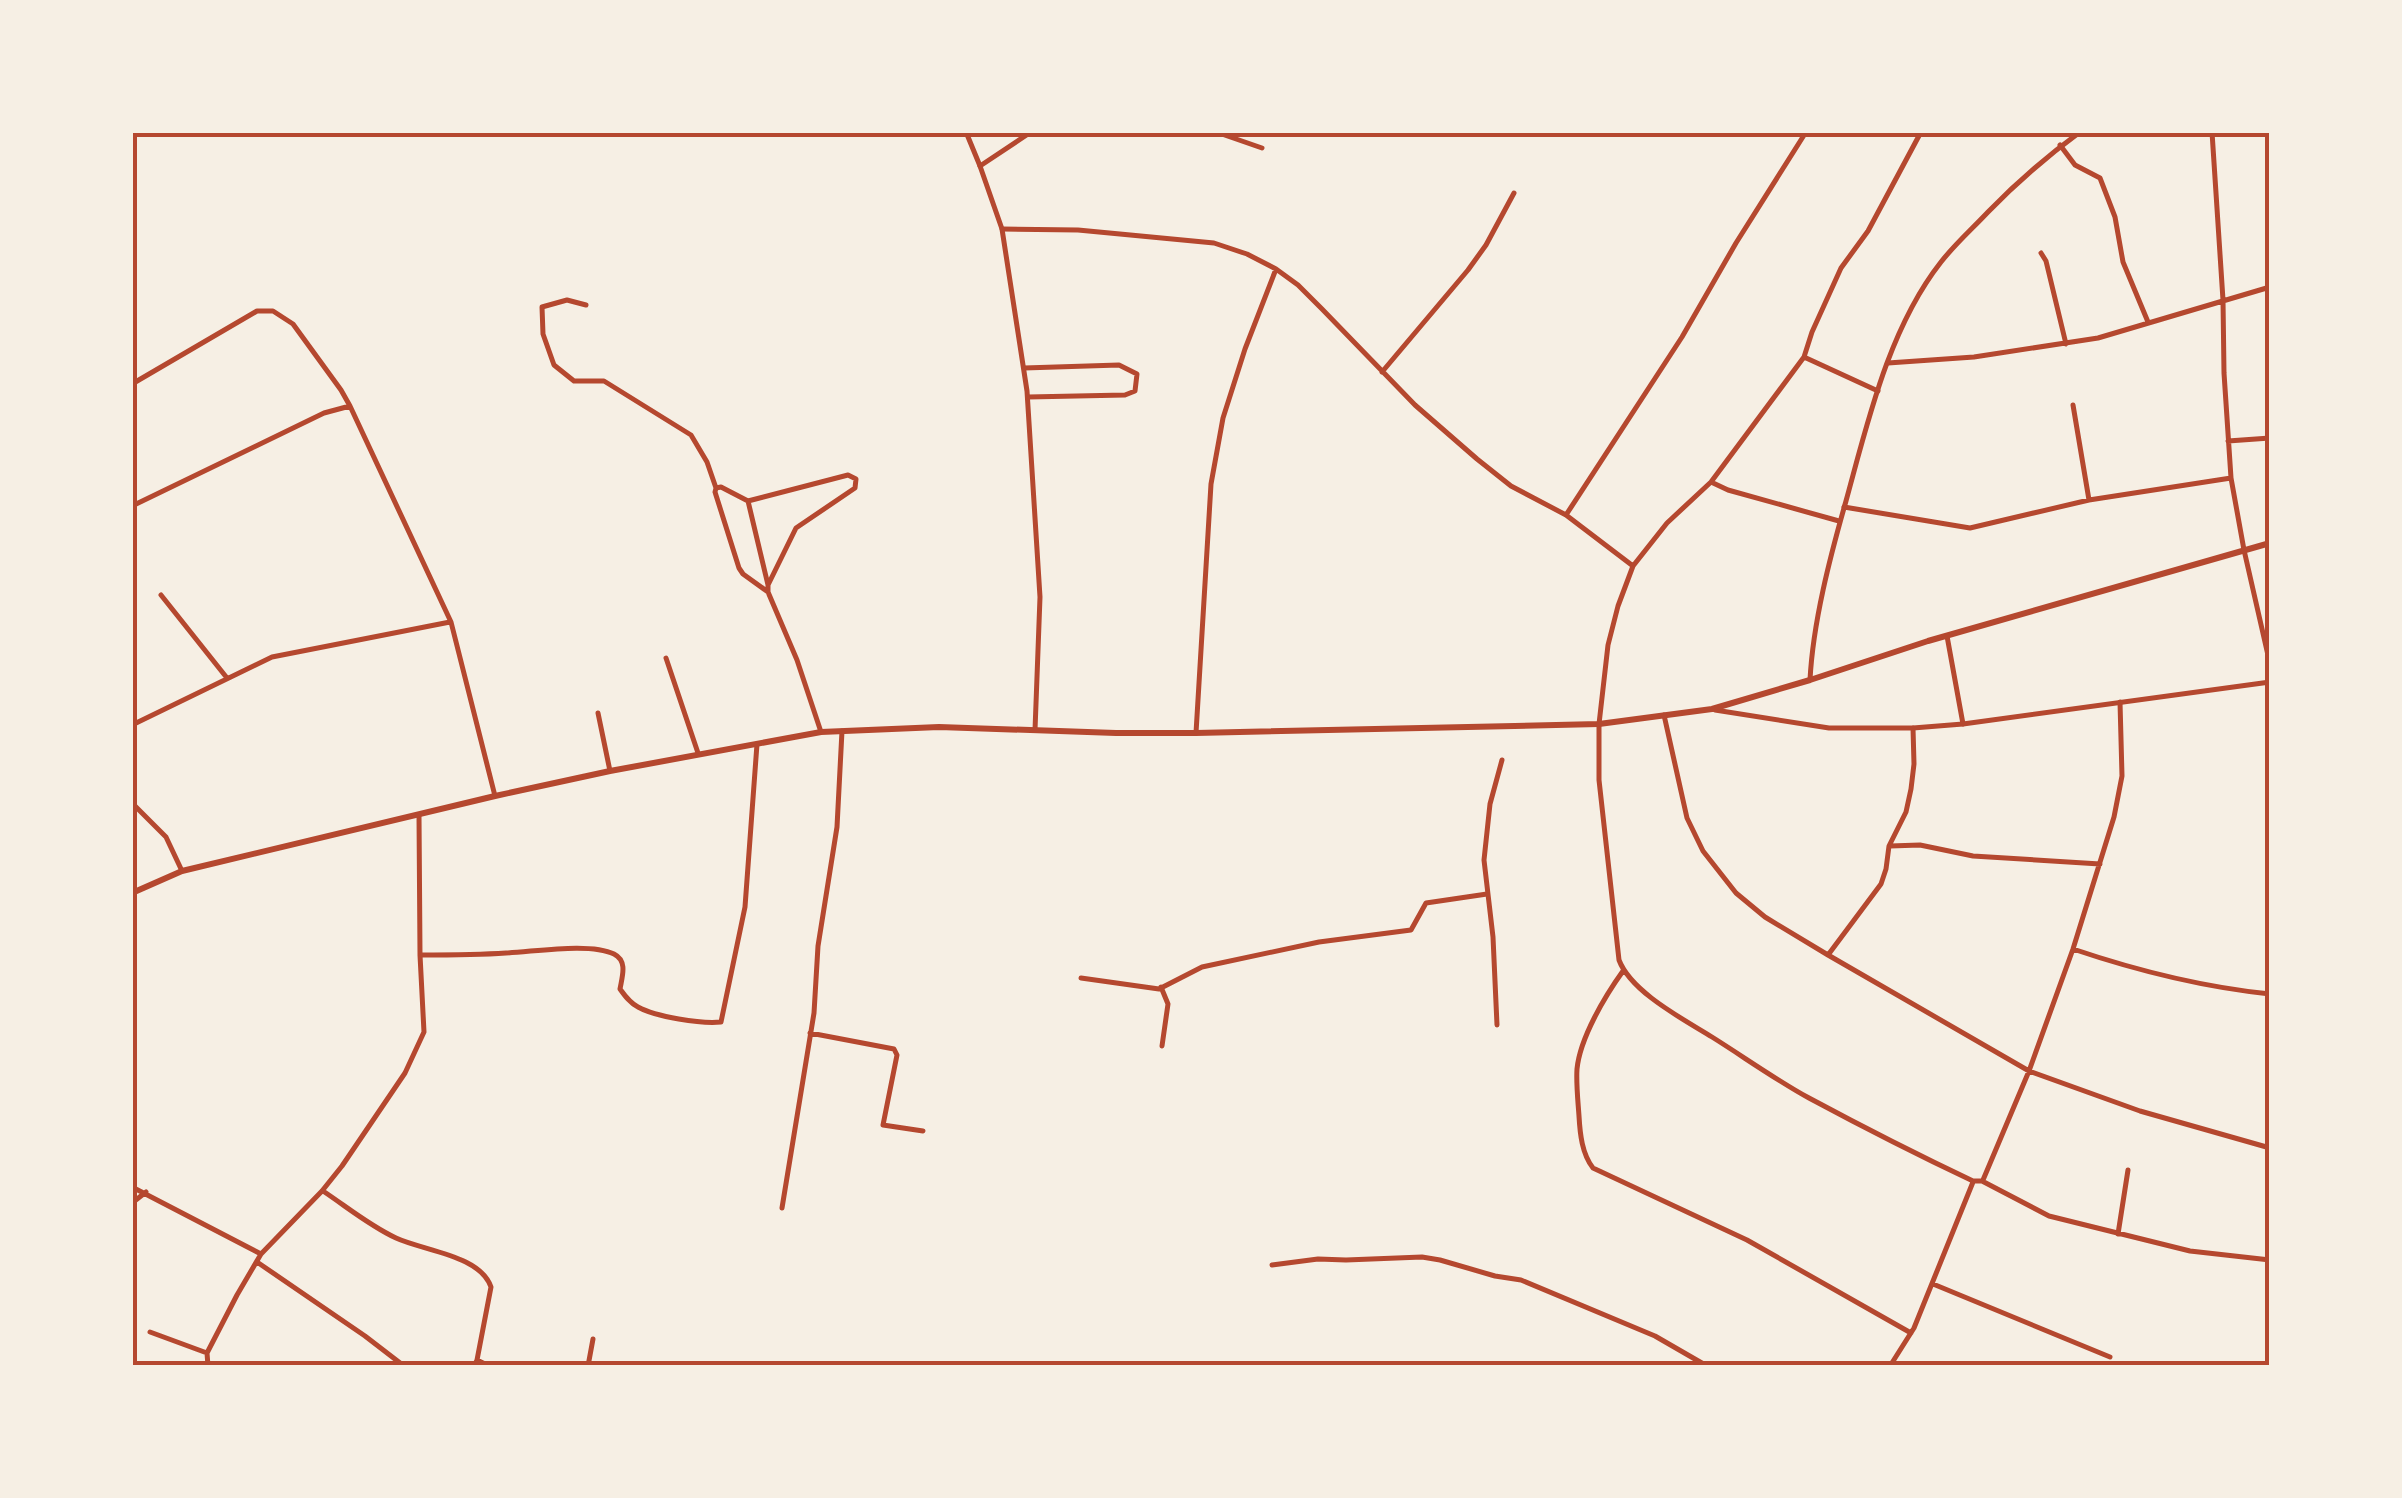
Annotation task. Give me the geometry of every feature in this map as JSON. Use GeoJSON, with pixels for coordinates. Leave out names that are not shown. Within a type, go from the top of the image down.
{"type":"FeatureCollection","features":[{"type":"Feature","properties":{"kind":"main road"},"geometry":{"type":"LineString","coordinates":[[132,893],[182,871],[496,796],[698,753],[821,732],[939,727],[1196,733],[1599,724],[1712,709],[2270,543]]}},
{"type":"Feature","properties":{"kind":"street"},"geometry":{"type":"LineString","coordinates":[[966,132],[1002,229],[1028,397],[1040,597],[1035,730]]}},
{"type":"Feature","properties":{"kind":"street"},"geometry":{"type":"LineString","coordinates":[[980,166],[1031,132]]}},
{"type":"Feature","properties":{"kind":"street"},"geometry":{"type":"LineString","coordinates":[[1216,132],[1262,148]]}},
{"type":"Feature","properties":{"kind":"street"},"geometry":{"type":"LineString","coordinates":[[1566,515],[1682,337],[1806,132]]}},
{"type":"Feature","properties":{"kind":"street"},"geometry":{"type":"LineString","coordinates":[[1920,132],[1868,231],[1841,268],[1804,357],[1710,482],[1667,523],[1633,566],[1618,606],[1608,646],[1599,724],[1599,780],[1619,960],[1623,970],[1663,1006],[1808,1097],[1973,1181],[2049,1216],[2190,1251],[2270,1260]]}},
{"type":"Feature","properties":{"kind":"street"},"geometry":{"type":"LineString","coordinates":[[1810,680],[1839,521],[1878,390],[1912,308],[1941,262],[2009,189],[2080,132]]}},
{"type":"Feature","properties":{"kind":"street"},"geometry":{"type":"LineString","coordinates":[[2212,132],[2231,478],[2270,664]]}},
{"type":"Feature","properties":{"kind":"street"},"geometry":{"type":"LineString","coordinates":[[2060,145],[2075,165],[2100,178],[2124,262],[2148,322]]}},
{"type":"Feature","properties":{"kind":"street"},"geometry":{"type":"LineString","coordinates":[[1382,372],[1468,270],[1514,193]]}},
{"type":"Feature","properties":{"kind":"street"},"geometry":{"type":"LineString","coordinates":[[1002,229],[1078,230],[1214,243],[1276,268],[1298,285],[1415,405],[1488,468],[1511,486],[1566,515],[1633,566]]}},
{"type":"Feature","properties":{"kind":"street"},"geometry":{"type":"LineString","coordinates":[[2041,252],[2066,344]]}},
{"type":"Feature","properties":{"kind":"street"},"geometry":{"type":"LineString","coordinates":[[1196,733],[1211,484],[1223,418],[1276,268]]}},
{"type":"Feature","properties":{"kind":"street"},"geometry":{"type":"LineString","coordinates":[[1888,363],[1974,358],[2098,338],[2270,287]]}},
{"type":"Feature","properties":{"kind":"street"},"geometry":{"type":"LineString","coordinates":[[586,305],[567,300],[542,307],[543,334],[554,365],[574,381],[604,381],[691,435],[707,462],[740,571],[768,588]]}},
{"type":"Feature","properties":{"kind":"street"},"geometry":{"type":"LineString","coordinates":[[132,384],[257,312],[272,311],[293,324],[342,390],[451,622],[496,796]]}},
{"type":"Feature","properties":{"kind":"street"},"geometry":{"type":"LineString","coordinates":[[1804,357],[1878,390]]}},
{"type":"Feature","properties":{"kind":"street"},"geometry":{"type":"LineString","coordinates":[[1024,368],[1118,365],[1137,374],[1135,391],[1124,396],[1028,397]]}},
{"type":"Feature","properties":{"kind":"street"},"geometry":{"type":"LineString","coordinates":[[132,506],[324,414],[350,406]]}},
{"type":"Feature","properties":{"kind":"street"},"geometry":{"type":"LineString","coordinates":[[2074,406],[2089,500]]}},
{"type":"Feature","properties":{"kind":"street"},"geometry":{"type":"LineString","coordinates":[[2228,441],[2270,438]]}},
{"type":"Feature","properties":{"kind":"street"},"geometry":{"type":"LineString","coordinates":[[716,488],[721,486],[748,500],[848,475],[856,479],[855,488],[796,528],[768,588]]}},
{"type":"Feature","properties":{"kind":"street"},"geometry":{"type":"LineString","coordinates":[[1844,507],[1970,528],[2089,500],[2231,478]]}},
{"type":"Feature","properties":{"kind":"street"},"geometry":{"type":"LineString","coordinates":[[1710,482],[1839,521]]}},
{"type":"Feature","properties":{"kind":"street"},"geometry":{"type":"LineString","coordinates":[[748,500],[768,588],[821,732]]}},
{"type":"Feature","properties":{"kind":"street"},"geometry":{"type":"LineString","coordinates":[[161,596],[227,678]]}},
{"type":"Feature","properties":{"kind":"street"},"geometry":{"type":"LineString","coordinates":[[132,726],[272,657],[451,622]]}},
{"type":"Feature","properties":{"kind":"street"},"geometry":{"type":"LineString","coordinates":[[1947,636],[1962,724]]}},
{"type":"Feature","properties":{"kind":"street"},"geometry":{"type":"LineString","coordinates":[[666,658],[698,753]]}},
{"type":"Feature","properties":{"kind":"street"},"geometry":{"type":"LineString","coordinates":[[1712,709],[1829,728],[1914,728],[2270,682]]}},
{"type":"Feature","properties":{"kind":"street"},"geometry":{"type":"LineString","coordinates":[[1982,1182],[2029,1071],[2100,864],[2120,787],[2120,702]]}},
{"type":"Feature","properties":{"kind":"street"},"geometry":{"type":"LineString","coordinates":[[598,713],[610,771]]}},
{"type":"Feature","properties":{"kind":"street"},"geometry":{"type":"LineString","coordinates":[[1664,715],[1687,818],[1703,851],[1736,894],[1766,917],[2029,1071],[2140,1111],[2270,1148]]}},
{"type":"Feature","properties":{"kind":"street"},"geometry":{"type":"LineString","coordinates":[[1828,956],[1881,884],[1889,846],[1906,812],[1914,764],[1914,728]]}},
{"type":"Feature","properties":{"kind":"street"},"geometry":{"type":"LineString","coordinates":[[782,1208],[837,827],[842,731]]}},
{"type":"Feature","properties":{"kind":"street"},"geometry":{"type":"LineString","coordinates":[[420,955],[553,948],[616,954],[624,972],[620,989],[636,1006],[678,1018],[721,1022],[745,907],[757,742]]}},
{"type":"Feature","properties":{"kind":"street"},"geometry":{"type":"LineString","coordinates":[[1497,1026],[1484,860],[1490,804],[1502,760]]}},
{"type":"Feature","properties":{"kind":"street"},"geometry":{"type":"LineString","coordinates":[[132,803],[166,837],[182,871]]}},
{"type":"Feature","properties":{"kind":"street"},"geometry":{"type":"LineString","coordinates":[[208,1366],[207,1353],[261,1254],[342,1166],[405,1074],[424,1032],[418,816]]}},
{"type":"Feature","properties":{"kind":"street"},"geometry":{"type":"LineString","coordinates":[[1889,846],[1920,845],[1973,856],[2100,864]]}},
{"type":"Feature","properties":{"kind":"street"},"geometry":{"type":"LineString","coordinates":[[1080,978],[1158,989],[1202,967],[1319,942],[1411,930],[1426,902],[1487,894]]}},
{"type":"Feature","properties":{"kind":"street"},"geometry":{"type":"LineString","coordinates":[[2074,949],[2128,968],[2203,985],[2270,994]]}},
{"type":"Feature","properties":{"kind":"street"},"geometry":{"type":"LineString","coordinates":[[1623,970],[1587,1036],[1576,1073],[1584,1152],[1593,1168],[1747,1240],[1911,1333]]}},
{"type":"Feature","properties":{"kind":"street"},"geometry":{"type":"LineString","coordinates":[[1161,987],[1168,1004],[1162,1046]]}},
{"type":"Feature","properties":{"kind":"street"},"geometry":{"type":"LineString","coordinates":[[810,1033],[894,1050],[883,1125],[923,1131]]}},
{"type":"Feature","properties":{"kind":"street"},"geometry":{"type":"LineString","coordinates":[[2118,1234],[2128,1170]]}},
{"type":"Feature","properties":{"kind":"street"},"geometry":{"type":"LineString","coordinates":[[1890,1366],[1911,1333],[1973,1181]]}},
{"type":"Feature","properties":{"kind":"street"},"geometry":{"type":"LineString","coordinates":[[132,1187],[261,1254]]}},
{"type":"Feature","properties":{"kind":"street"},"geometry":{"type":"LineString","coordinates":[[322,1190],[398,1239],[481,1270],[491,1287],[475,1363],[489,1366]]}},
{"type":"Feature","properties":{"kind":"street"},"geometry":{"type":"LineString","coordinates":[[132,1203],[146,1192]]}},
{"type":"Feature","properties":{"kind":"street"},"geometry":{"type":"LineString","coordinates":[[1272,1266],[1318,1259],[1440,1260],[1520,1280],[1598,1310],[1655,1336],[1706,1366]]}},
{"type":"Feature","properties":{"kind":"street"},"geometry":{"type":"LineString","coordinates":[[257,1262],[404,1366]]}},
{"type":"Feature","properties":{"kind":"street"},"geometry":{"type":"LineString","coordinates":[[1932,1284],[2110,1356]]}},
{"type":"Feature","properties":{"kind":"street"},"geometry":{"type":"LineString","coordinates":[[150,1332],[207,1353]]}},
{"type":"Feature","properties":{"kind":"street"},"geometry":{"type":"LineString","coordinates":[[588,1366],[594,1339]]}}]}
